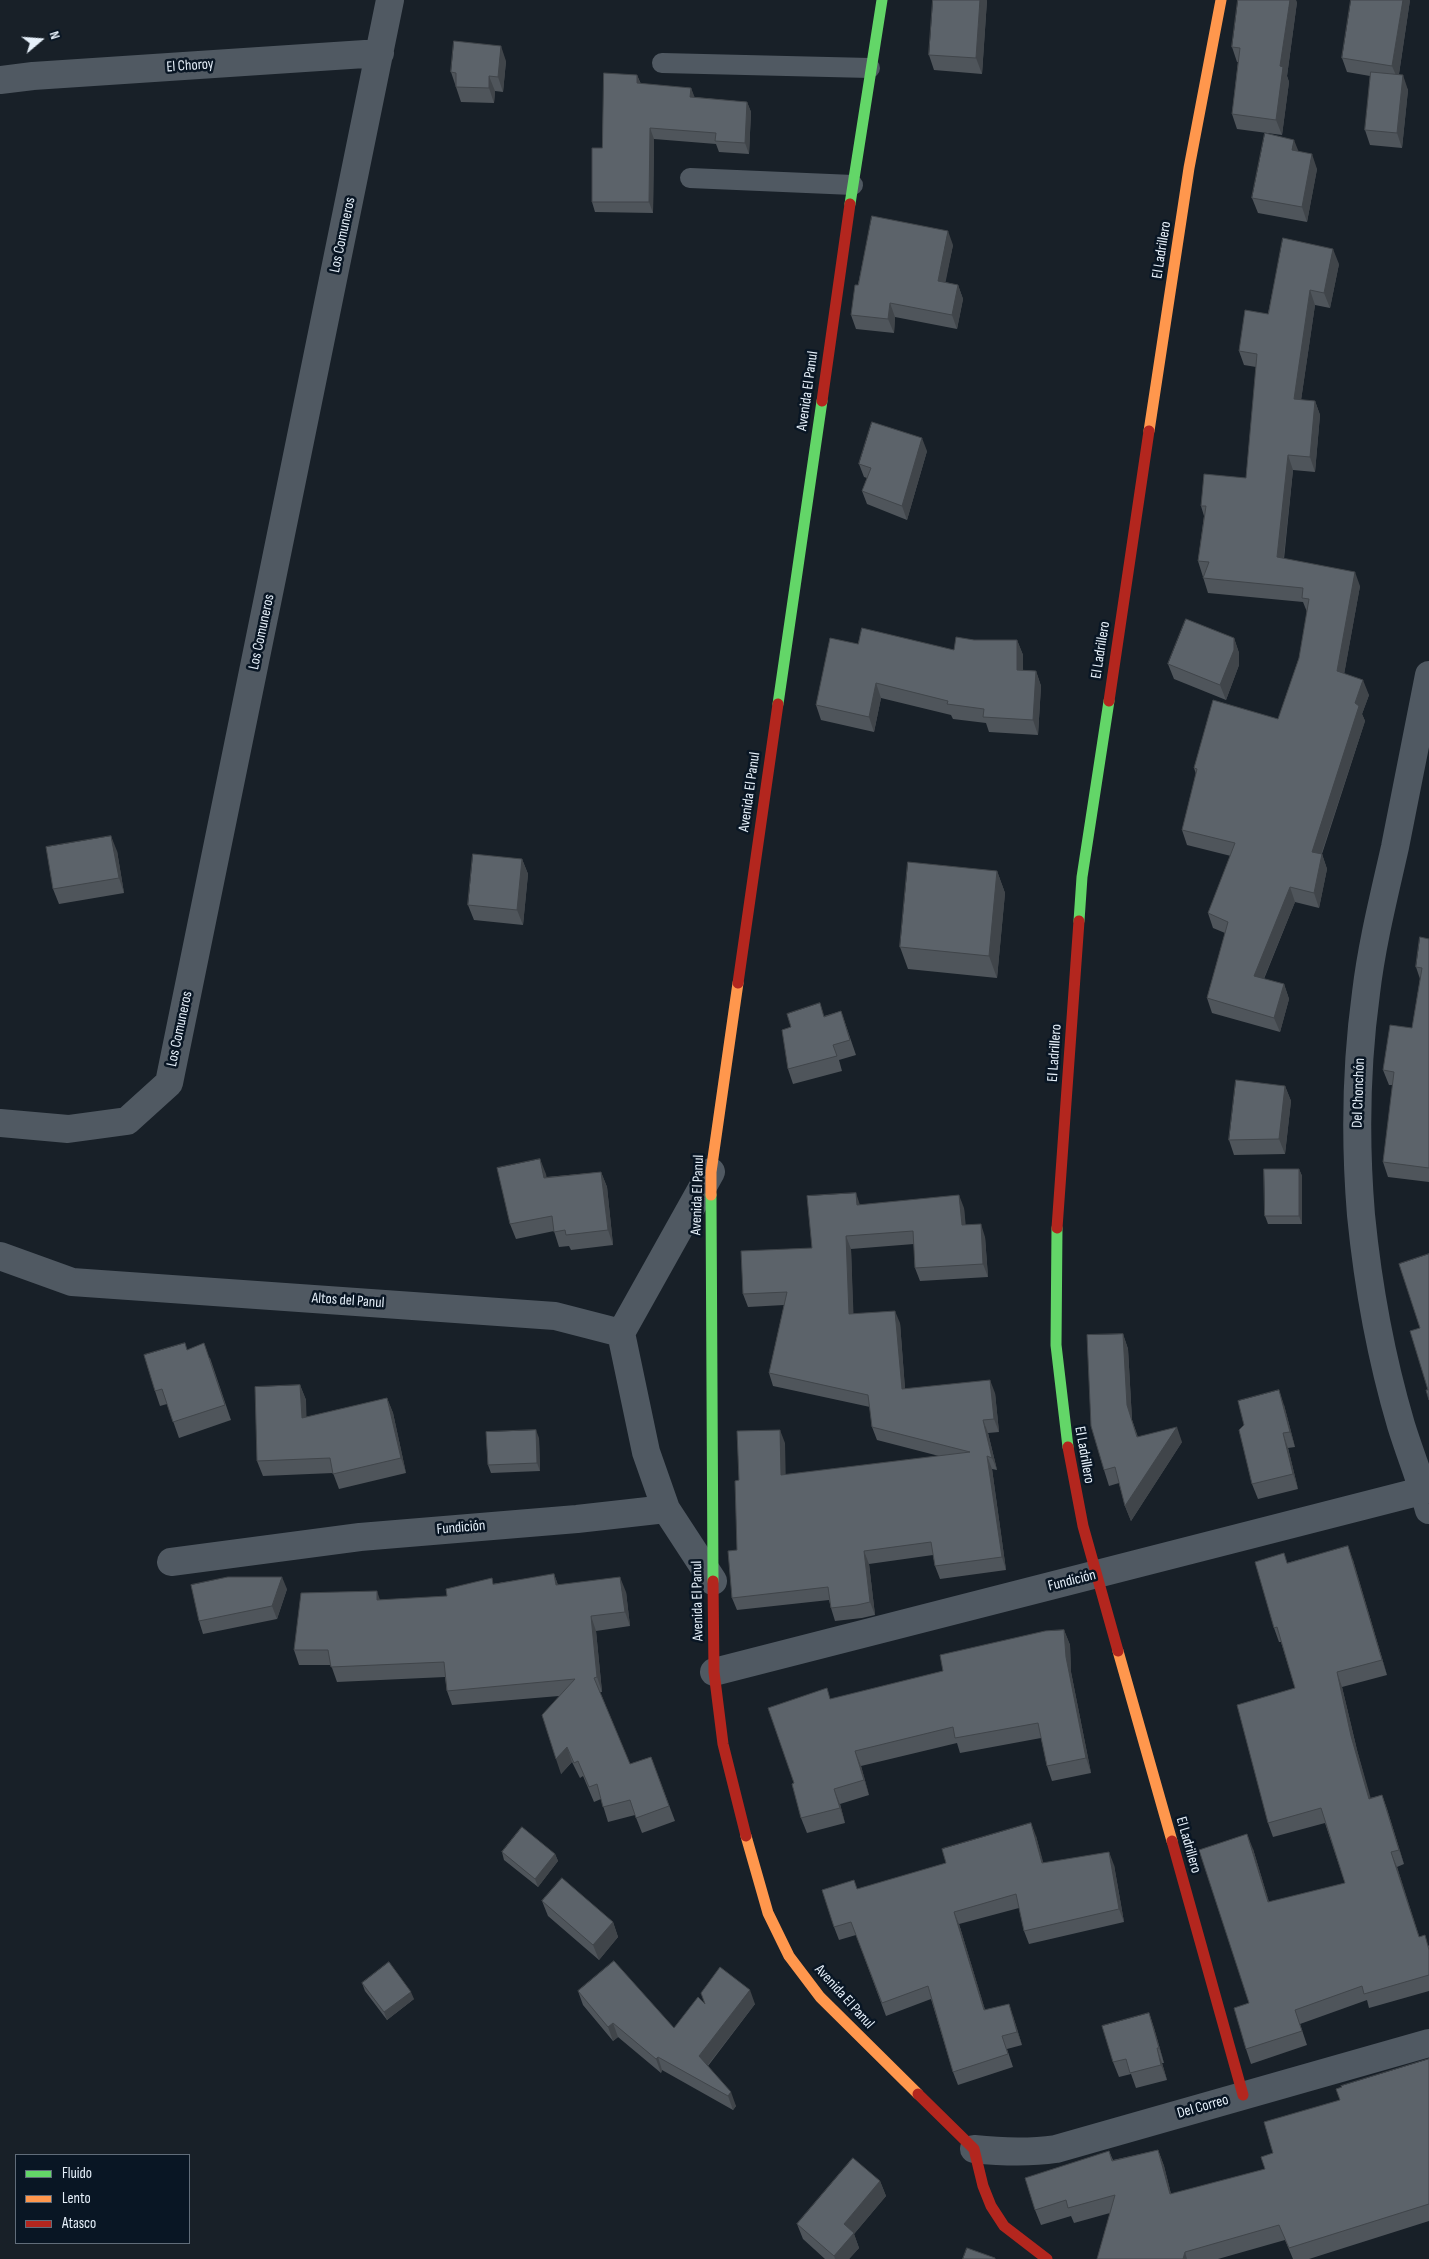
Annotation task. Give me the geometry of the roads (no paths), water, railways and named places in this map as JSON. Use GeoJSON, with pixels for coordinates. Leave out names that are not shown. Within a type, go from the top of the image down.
{"type":"FeatureCollection","features":[{"type":"Feature","properties":{"kind":"street","name":"Los Comuneros"},"geometry":{"type":"LineString","coordinates":[[0,1123],[68,1129],[127,1121],[169,1083],[390,0]]}},
{"type":"Feature","properties":{"kind":"street","name":"Avenida El Panul"},"geometry":{"type":"LineString","coordinates":[[882,0],[870,68],[711,1172],[714,1672],[724,1744],[752,1861],[768,1913],[789,1956],[820,1997],[974,2149]]}},
{"type":"Feature","properties":{"kind":"street","name":"El Ladrillero"},"geometry":{"type":"LineString","coordinates":[[1221,0],[1189,168],[1082,877],[1054,1288],[1056,1346],[1068,1450],[1082,1526],[1244,2095]]}},
{"type":"Feature","properties":{"kind":"street","name":"El Choroy"},"geometry":{"type":"LineString","coordinates":[[0,80],[33,76],[380,53]]}},
{"type":"Feature","properties":{"kind":"street","name":"Del Chonchón"},"geometry":{"type":"LineString","coordinates":[[1427,1496],[1401,1424],[1384,1356],[1372,1294],[1361,1215],[1358,1144],[1359,1069],[1367,985],[1377,921],[1394,848],[1429,675]]}},
{"type":"Feature","properties":{"kind":"street"},"geometry":{"type":"LineString","coordinates":[[711,1172],[621,1333],[646,1452],[666,1509],[713,1581]]}},
{"type":"Feature","properties":{"kind":"street","name":"Altos del Panul"},"geometry":{"type":"LineString","coordinates":[[0,1256],[72,1282],[556,1316],[621,1333]]}},
{"type":"Feature","properties":{"kind":"street","name":"Fundición"},"geometry":{"type":"LineString","coordinates":[[714,1672],[1096,1574],[1427,1496]]}},
{"type":"Feature","properties":{"kind":"street","name":"Fundición"},"geometry":{"type":"LineString","coordinates":[[171,1562],[360,1537],[577,1519],[666,1509]]}},
{"type":"Feature","properties":{"kind":"street","name":"Del Correo"},"geometry":{"type":"LineString","coordinates":[[974,2149],[1022,2152],[1056,2149],[1429,2043]]}},
{"type":"Feature","properties":{"kind":"street"},"geometry":{"type":"LineString","coordinates":[[974,2149],[983,2186],[991,2206],[1004,2226],[1047,2259]]}},
{"type":"Feature","properties":{"kind":"lane"},"geometry":{"type":"LineString","coordinates":[[662,63],[870,68]]}},
{"type":"Feature","properties":{"kind":"lane"},"geometry":{"type":"LineString","coordinates":[[690,178],[853,185]]}}]}
